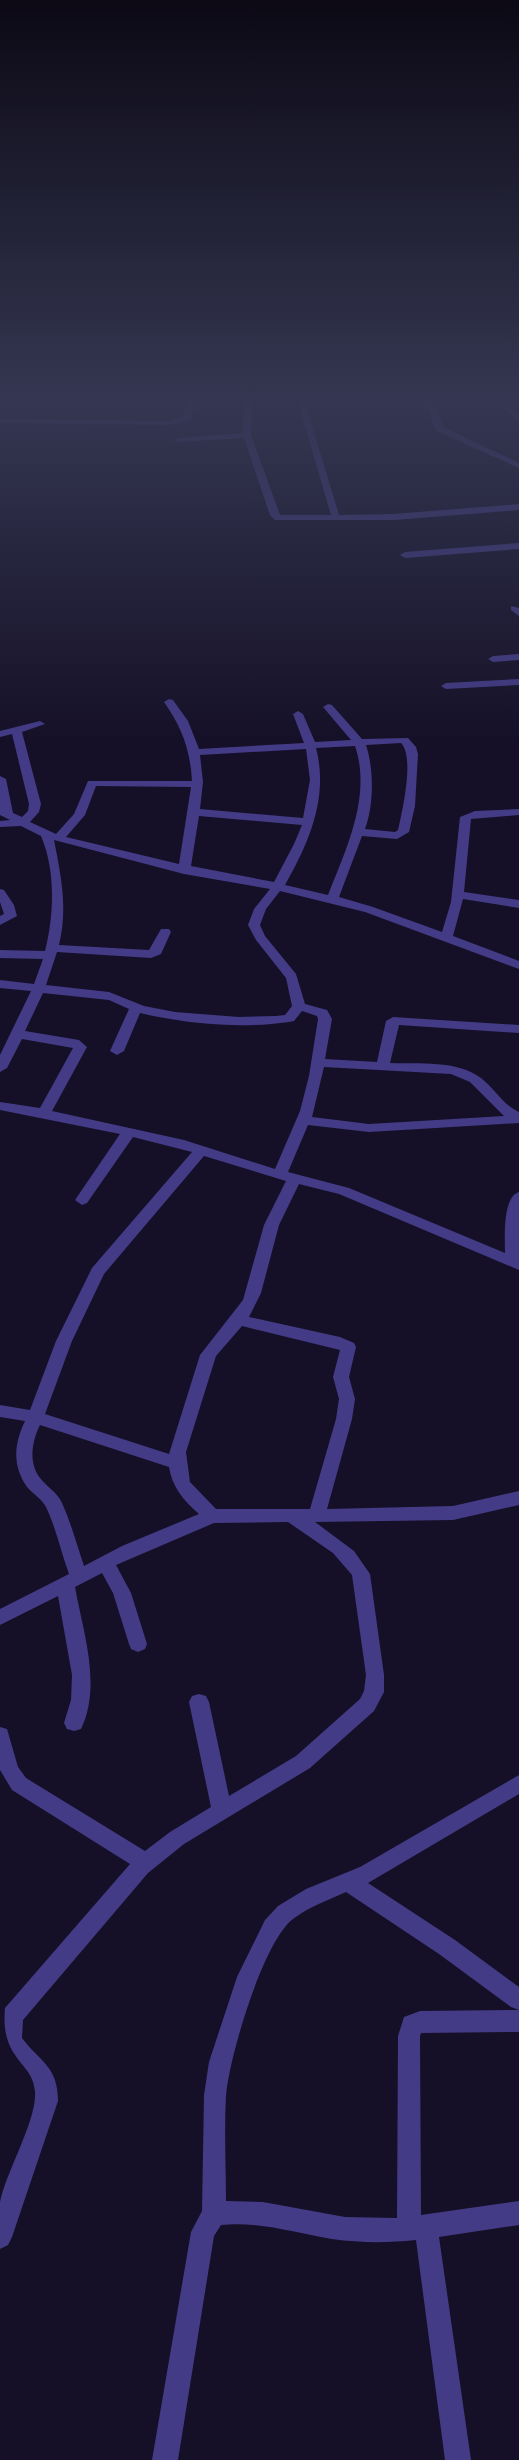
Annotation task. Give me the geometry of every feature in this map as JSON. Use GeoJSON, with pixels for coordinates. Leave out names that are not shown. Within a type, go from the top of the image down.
{"type":"FeatureCollection","features":[{"type":"Feature","properties":{"kind":"street"},"geometry":{"type":"LineString","coordinates":[[274,514],[284,520],[434,514]]}},
{"type":"Feature","properties":{"kind":"street"},"geometry":{"type":"LineString","coordinates":[[335,514],[336,518]]}},
{"type":"Feature","properties":{"kind":"street"},"geometry":{"type":"LineString","coordinates":[[405,555],[519,546]]}},
{"type":"Feature","properties":{"kind":"street"},"geometry":{"type":"LineString","coordinates":[[493,659],[519,657]]}},
{"type":"Feature","properties":{"kind":"street"},"geometry":{"type":"LineString","coordinates":[[446,686],[519,682]]}},
{"type":"Feature","properties":{"kind":"street"},"geometry":{"type":"LineString","coordinates":[[169,702],[187,725],[195,752],[197,784],[184,870]]}},
{"type":"Feature","properties":{"kind":"street"},"geometry":{"type":"LineString","coordinates":[[328,707],[359,742],[365,759],[365,791],[358,832],[332,899]]}},
{"type":"Feature","properties":{"kind":"street"},"geometry":{"type":"LineString","coordinates":[[298,714],[313,746],[315,759],[313,807],[300,846],[260,910],[254,925],[257,934],[275,952],[292,976],[299,1006]]}},
{"type":"Feature","properties":{"kind":"street"},"geometry":{"type":"LineString","coordinates":[[0,734],[40,724]]}},
{"type":"Feature","properties":{"kind":"street"},"geometry":{"type":"LineString","coordinates":[[16,730],[35,804],[33,812],[24,822]]}},
{"type":"Feature","properties":{"kind":"street"},"geometry":{"type":"LineString","coordinates":[[195,752],[404,740],[411,747],[412,754],[409,806],[403,832],[397,836],[358,832]]}},
{"type":"Feature","properties":{"kind":"street"},"geometry":{"type":"LineString","coordinates":[[0,779],[5,793],[3,816],[24,822],[45,834],[102,852],[332,899],[393,917],[519,965]]}},
{"type":"Feature","properties":{"kind":"street"},"geometry":{"type":"LineString","coordinates":[[58,838],[79,815],[92,783],[197,784]]}},
{"type":"Feature","properties":{"kind":"street"},"geometry":{"type":"LineString","coordinates":[[194,812],[309,822]]}},
{"type":"Feature","properties":{"kind":"street"},"geometry":{"type":"LineString","coordinates":[[446,939],[458,895],[466,817],[475,814],[519,812]]}},
{"type":"Feature","properties":{"kind":"street"},"geometry":{"type":"LineString","coordinates":[[0,1068],[38,989],[57,930],[58,889],[45,834]]}},
{"type":"Feature","properties":{"kind":"street"},"geometry":{"type":"LineString","coordinates":[[0,893],[8,904],[11,915],[0,921]]}},
{"type":"Feature","properties":{"kind":"street"},"geometry":{"type":"LineString","coordinates":[[458,895],[519,904]]}},
{"type":"Feature","properties":{"kind":"street"},"geometry":{"type":"LineString","coordinates":[[0,954],[52,951],[151,954],[157,951],[165,932]]}},
{"type":"Feature","properties":{"kind":"street"},"geometry":{"type":"LineString","coordinates":[[0,984],[109,996],[157,1013],[250,1021],[289,1018],[299,1006]]}},
{"type":"Feature","properties":{"kind":"street"},"geometry":{"type":"LineString","coordinates":[[212,1516],[184,1490],[179,1480],[178,1452],[208,1355],[214,1344],[238,1320],[251,1299],[316,1076],[324,1016],[299,1006]]}},
{"type":"Feature","properties":{"kind":"street"},"geometry":{"type":"LineString","coordinates":[[117,1051],[136,1007]]}},
{"type":"Feature","properties":{"kind":"street"},"geometry":{"type":"LineString","coordinates":[[383,1066],[393,1021],[519,1029]]}},
{"type":"Feature","properties":{"kind":"street"},"geometry":{"type":"LineString","coordinates":[[17,1034],[74,1043],[80,1047],[44,1113]]}},
{"type":"Feature","properties":{"kind":"street"},"geometry":{"type":"LineString","coordinates":[[318,1063],[464,1072],[482,1084],[507,1113],[519,1118]]}},
{"type":"Feature","properties":{"kind":"street"},"geometry":{"type":"LineString","coordinates":[[0,1106],[44,1113],[129,1132],[344,1191],[515,1263],[513,1216],[519,1197]]}},
{"type":"Feature","properties":{"kind":"street"},"geometry":{"type":"LineString","coordinates":[[303,1120],[378,1128],[426,1122],[519,1118]]}},
{"type":"Feature","properties":{"kind":"street"},"geometry":{"type":"LineString","coordinates":[[82,1200],[129,1132]]}},
{"type":"Feature","properties":{"kind":"street"},"geometry":{"type":"LineString","coordinates":[[74,1723],[81,1700],[81,1675],[72,1580],[53,1502],[34,1483],[26,1469],[24,1446],[64,1341],[97,1272],[201,1150]]}},
{"type":"Feature","properties":{"kind":"street"},"geometry":{"type":"LineString","coordinates":[[238,1320],[340,1343],[348,1347],[340,1377],[347,1399],[344,1419],[317,1515]]}},
{"type":"Feature","properties":{"kind":"street"},"geometry":{"type":"LineString","coordinates":[[0,1411],[36,1417],[177,1463]]}},
{"type":"Feature","properties":{"kind":"street"},"geometry":{"type":"LineString","coordinates":[[0,1618],[106,1563],[195,1521],[212,1516],[445,1514],[519,1498]]}},
{"type":"Feature","properties":{"kind":"street"},"geometry":{"type":"LineString","coordinates":[[0,2237],[47,2101],[46,2086],[40,2075],[7,2047],[3,2038],[6,2026],[119,1890],[146,1863],[177,1838],[303,1762],[367,1706],[374,1692],[375,1675],[361,1574],[354,1561],[343,1551],[290,1515]]}},
{"type":"Feature","properties":{"kind":"street"},"geometry":{"type":"LineString","coordinates":[[106,1563],[122,1593],[138,1644]]}},
{"type":"Feature","properties":{"kind":"street"},"geometry":{"type":"LineString","coordinates":[[199,1702],[222,1811]]}},
{"type":"Feature","properties":{"kind":"street"},"geometry":{"type":"LineString","coordinates":[[0,1735],[6,1764],[10,1774],[19,1784],[146,1863]]}},
{"type":"Feature","properties":{"kind":"street"},"geometry":{"type":"LineString","coordinates":[[165,2460],[203,2232],[214,2214],[217,2084],[220,2062],[248,1977],[272,1927],[285,1913],[313,1896],[367,1874],[519,1784]]}},
{"type":"Feature","properties":{"kind":"street"},"geometry":{"type":"LineString","coordinates":[[348,1882],[447,1947],[519,2000]]}},
{"type":"Feature","properties":{"kind":"street"},"geometry":{"type":"LineString","coordinates":[[458,2460],[441,2348],[418,2226],[409,2036],[412,2025],[430,2022],[519,2021]]}},
{"type":"Feature","properties":{"kind":"street"},"geometry":{"type":"LineString","coordinates":[[214,2214],[243,2212],[347,2229],[418,2226],[519,2213]]}}]}
